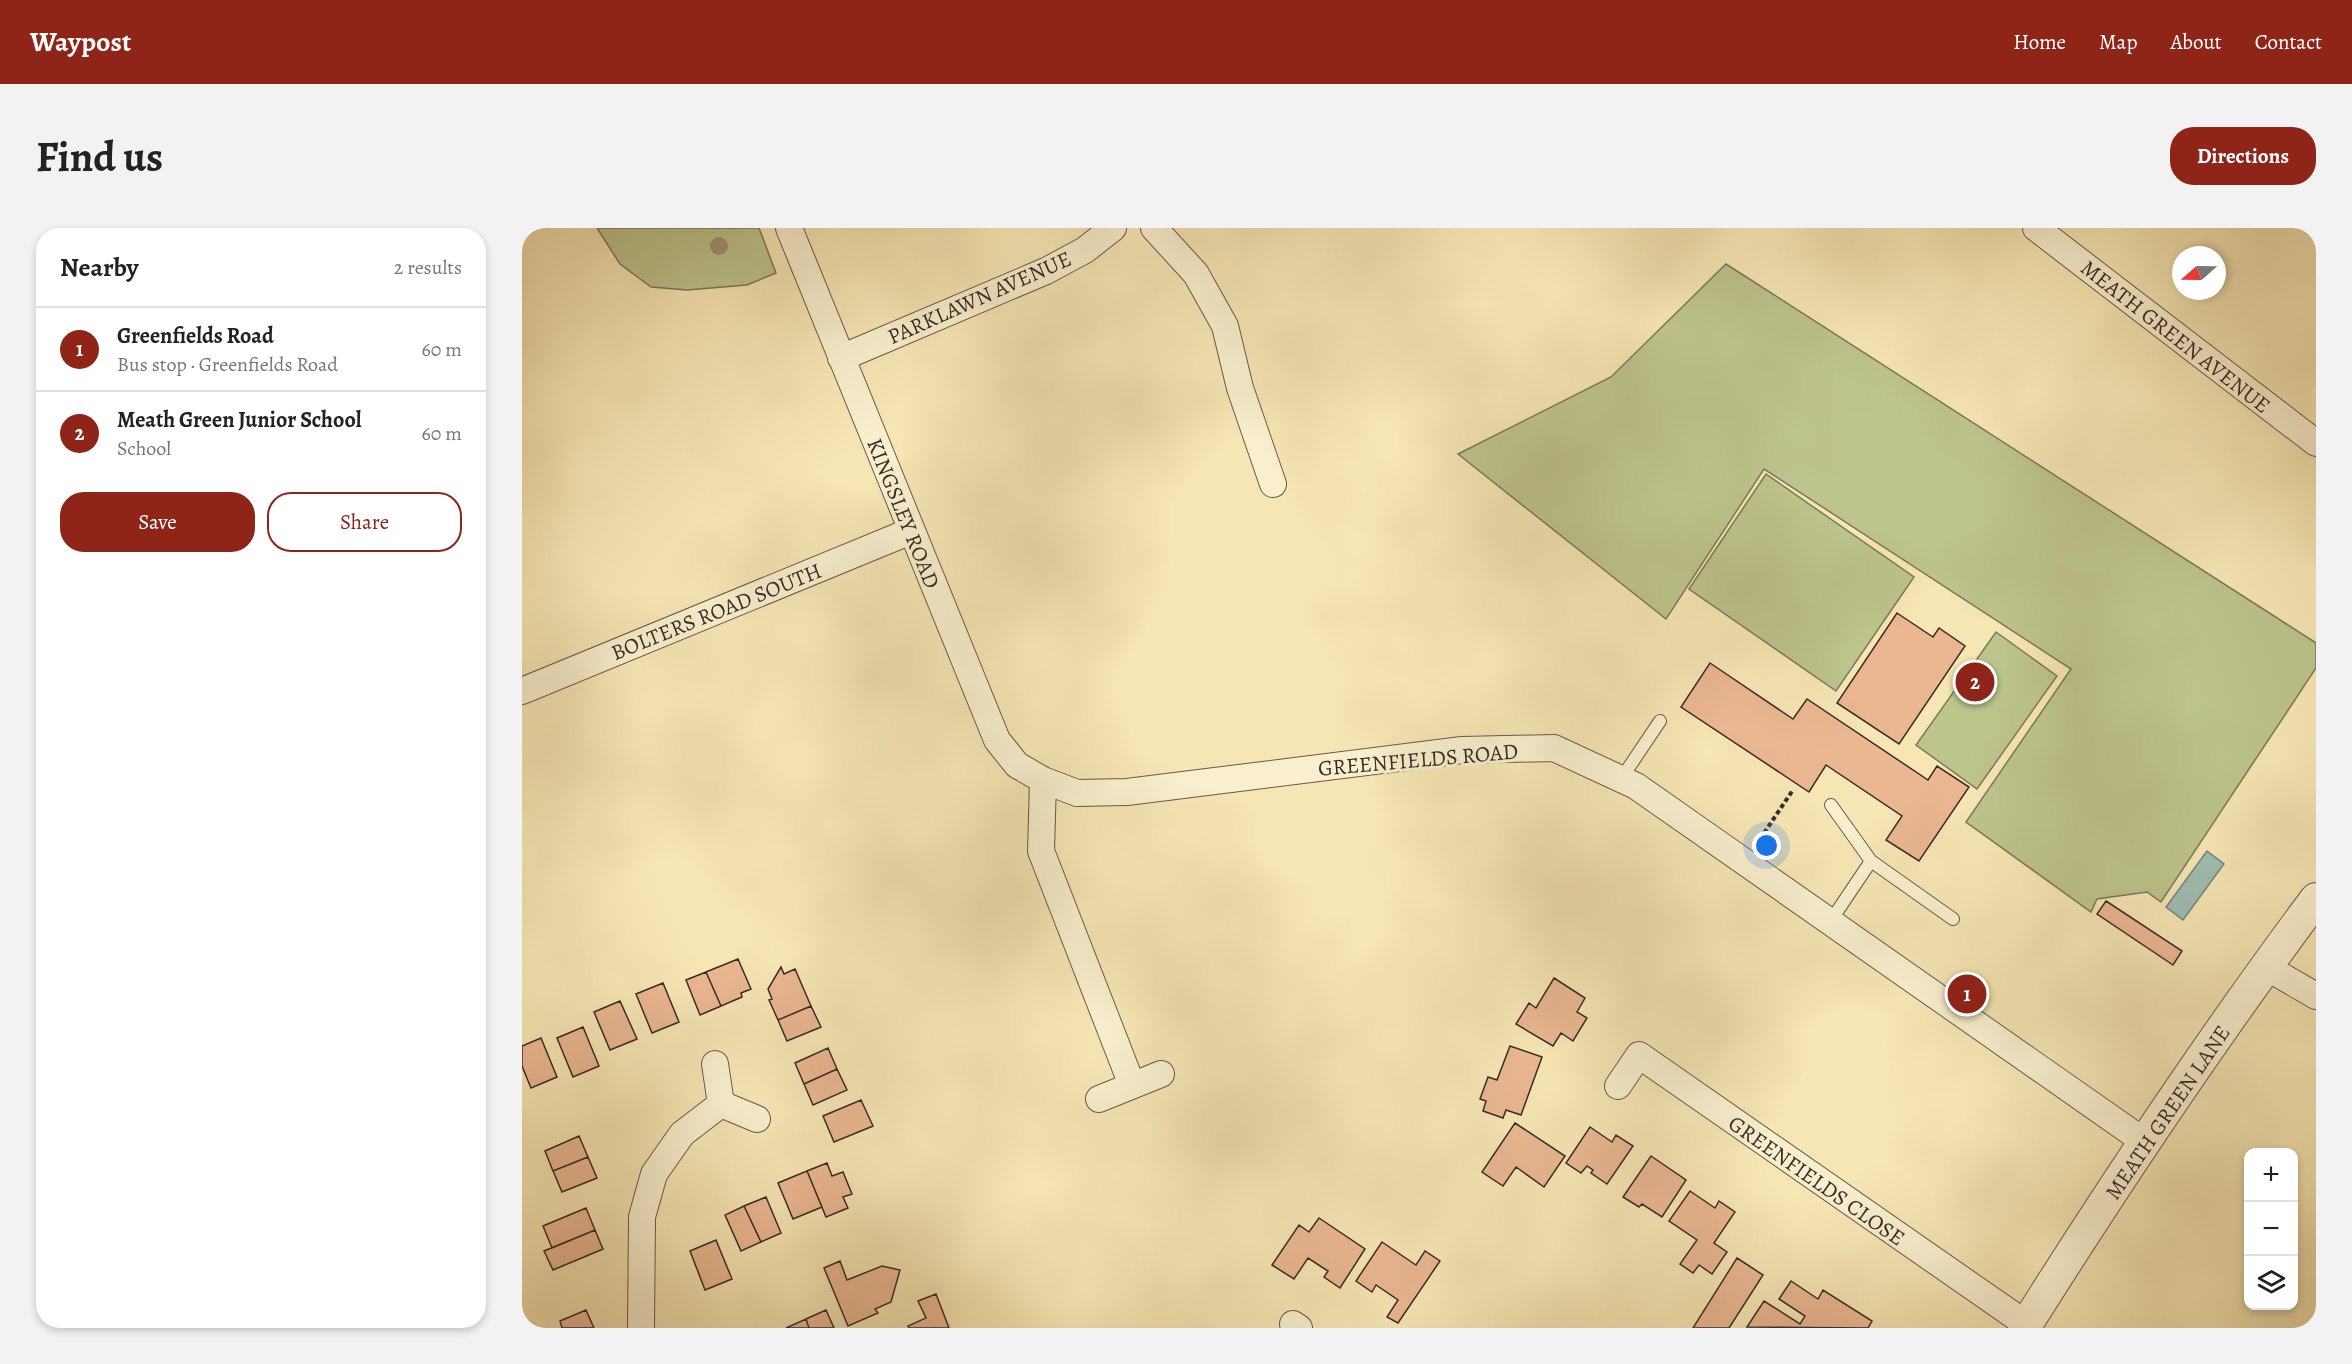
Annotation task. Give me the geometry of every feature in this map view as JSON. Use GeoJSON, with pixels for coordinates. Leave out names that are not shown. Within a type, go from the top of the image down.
{"type":"FeatureCollection","features":[{"type":"Feature","properties":{"kind":"street","name":"KINGSLEY ROAD"},"geometry":{"type":"LineString","coordinates":[[789,228],[997,740],[1017,765],[1043,780]]}},
{"type":"Feature","properties":{"kind":"street","name":"PARKLAWN AVENUE"},"geometry":{"type":"LineString","coordinates":[[841,358],[1046,271],[1085,250],[1113,228]]}},
{"type":"Feature","properties":{"kind":"street"},"geometry":{"type":"LineString","coordinates":[[1154,228],[1196,274],[1225,326],[1240,388],[1273,484]]}},
{"type":"Feature","properties":{"kind":"street","name":"MEATH GREEN AVENUE"},"geometry":{"type":"LineString","coordinates":[[2036,228],[2316,443]]}},
{"type":"Feature","properties":{"kind":"street","name":"BOLTERS ROAD SOUTH"},"geometry":{"type":"LineString","coordinates":[[522,691],[911,531]]}},
{"type":"Feature","properties":{"kind":"street","name":"GREENFIELDS ROAD"},"geometry":{"type":"LineString","coordinates":[[1043,780],[1077,793],[1127,792],[1462,750],[1554,748],[1636,786],[2145,1142]]}},
{"type":"Feature","properties":{"kind":"street"},"geometry":{"type":"LineString","coordinates":[[1043,780],[1041,851],[1132,1085]]}},
{"type":"Feature","properties":{"kind":"street","name":"MEATH GREEN LANE"},"geometry":{"type":"LineString","coordinates":[[2025,1326],[2145,1142],[2316,899]]}},
{"type":"Feature","properties":{"kind":"street"},"geometry":{"type":"LineString","coordinates":[[2266,967],[2316,996]]}},
{"type":"Feature","properties":{"kind":"street","name":"GREENFIELDS CLOSE"},"geometry":{"type":"LineString","coordinates":[[1618,1086],[1639,1055],[2025,1326]]}},
{"type":"Feature","properties":{"kind":"street"},"geometry":{"type":"LineString","coordinates":[[715,1064],[721,1104]]}},
{"type":"Feature","properties":{"kind":"street"},"geometry":{"type":"LineString","coordinates":[[1099,1099],[1161,1074]]}},
{"type":"Feature","properties":{"kind":"street"},"geometry":{"type":"LineString","coordinates":[[721,1104],[757,1119]]}},
{"type":"Feature","properties":{"kind":"street"},"geometry":{"type":"LineString","coordinates":[[641,1328],[642,1217],[654,1174],[682,1134],[721,1104]]}},
{"type":"Feature","properties":{"kind":"lane"},"geometry":{"type":"LineString","coordinates":[[1621,779],[1660,721]]}},
{"type":"Feature","properties":{"kind":"lane"},"geometry":{"type":"LineString","coordinates":[[1831,805],[1871,861],[1953,920]]}},
{"type":"Feature","properties":{"kind":"lane"},"geometry":{"type":"LineString","coordinates":[[1830,921],[1871,861]]}},
{"type":"Feature","properties":{"kind":"path"},"geometry":{"type":"LineString","coordinates":[[1744,862],[1793,790]]}},
{"type":"Feature","properties":{"kind":"green space"},"geometry":{"type":"Polygon","coordinates":[[[597,228],[759,228],[776,273],[747,285],[687,290],[651,287],[620,264],[597,228]]]}},
{"type":"Feature","properties":{"kind":"green space"},"geometry":{"type":"Polygon","coordinates":[[[1726,264],[2316,643],[2316,668],[2161,902],[2147,892],[2097,899],[2091,912],[1966,822],[2071,669],[1764,469],[1666,619],[1458,454],[1611,377],[1726,264]]]}},
{"type":"Feature","properties":{"kind":"green space"},"geometry":{"type":"Polygon","coordinates":[[[1766,474],[1914,577],[1836,691],[1689,589],[1766,474]]]}},
{"type":"Feature","properties":{"kind":"green space"},"geometry":{"type":"Polygon","coordinates":[[[1996,632],[2057,676],[1977,789],[1916,745],[1996,632]]]}},
{"type":"Feature","properties":{"kind":"water"},"geometry":{"type":"Polygon","coordinates":[[[2207,851],[2224,864],[2183,920],[2166,907],[2207,851]]]}},
{"type":"Feature","properties":{"kind":"building"},"geometry":{"type":"Polygon","coordinates":[[[1897,613],[1933,637],[1939,628],[1965,646],[1899,744],[1837,703],[1897,613]]]}},
{"type":"Feature","properties":{"kind":"building"},"geometry":{"type":"Polygon","coordinates":[[[1710,663],[1793,719],[1807,699],[1928,780],[1937,766],[1969,787],[1919,861],[1886,840],[1902,816],[1826,765],[1809,792],[1681,707],[1710,663]]]}},
{"type":"Feature","properties":{"kind":"building"},"geometry":{"type":"Polygon","coordinates":[[[2106,901],[2182,951],[2173,965],[2097,914],[2106,901]]]}},
{"type":"Feature","properties":{"kind":"building"},"geometry":{"type":"Polygon","coordinates":[[[738,959],[751,989],[741,993],[742,997],[721,1006],[706,972],[738,959]]]}},
{"type":"Feature","properties":{"kind":"building"},"geometry":{"type":"Polygon","coordinates":[[[781,967],[784,974],[795,969],[811,1006],[778,1020],[769,1000],[772,999],[768,989],[781,967]]]}},
{"type":"Feature","properties":{"kind":"building"},"geometry":{"type":"Polygon","coordinates":[[[706,972],[721,1006],[700,1015],[686,980],[706,972]]]}},
{"type":"Feature","properties":{"kind":"building"},"geometry":{"type":"Polygon","coordinates":[[[1554,978],[1585,998],[1577,1012],[1587,1018],[1573,1041],[1561,1033],[1553,1046],[1516,1024],[1529,1003],[1536,1008],[1554,978]]]}},
{"type":"Feature","properties":{"kind":"building"},"geometry":{"type":"Polygon","coordinates":[[[663,983],[679,1022],[652,1033],[636,994],[663,983]]]}},
{"type":"Feature","properties":{"kind":"building"},"geometry":{"type":"Polygon","coordinates":[[[620,1001],[637,1039],[610,1050],[594,1012],[620,1001]]]}},
{"type":"Feature","properties":{"kind":"building"},"geometry":{"type":"Polygon","coordinates":[[[811,1006],[821,1027],[787,1041],[778,1020],[811,1006]]]}},
{"type":"Feature","properties":{"kind":"building"},"geometry":{"type":"Polygon","coordinates":[[[583,1027],[599,1066],[573,1077],[557,1038],[583,1027]]]}},
{"type":"Feature","properties":{"kind":"building"},"geometry":{"type":"Polygon","coordinates":[[[541,1038],[557,1077],[531,1088],[522,1066],[522,1046],[541,1038]]]}},
{"type":"Feature","properties":{"kind":"building"},"geometry":{"type":"Polygon","coordinates":[[[1510,1046],[1542,1057],[1521,1115],[1506,1110],[1503,1118],[1483,1111],[1486,1101],[1480,1099],[1488,1077],[1497,1080],[1510,1046]]]}},
{"type":"Feature","properties":{"kind":"building"},"geometry":{"type":"Polygon","coordinates":[[[828,1048],[837,1069],[804,1084],[795,1063],[828,1048]]]}},
{"type":"Feature","properties":{"kind":"building"},"geometry":{"type":"Polygon","coordinates":[[[837,1069],[847,1090],[813,1105],[804,1084],[837,1069]]]}},
{"type":"Feature","properties":{"kind":"building"},"geometry":{"type":"Polygon","coordinates":[[[861,1100],[873,1126],[834,1142],[823,1116],[861,1100]]]}},
{"type":"Feature","properties":{"kind":"building"},"geometry":{"type":"Polygon","coordinates":[[[1515,1123],[1565,1156],[1544,1187],[1516,1167],[1503,1186],[1482,1172],[1515,1123]]]}},
{"type":"Feature","properties":{"kind":"building"},"geometry":{"type":"Polygon","coordinates":[[[1590,1127],[1612,1142],[1616,1135],[1633,1146],[1607,1184],[1591,1173],[1593,1170],[1587,1166],[1581,1173],[1566,1163],[1590,1127]]]}},
{"type":"Feature","properties":{"kind":"building"},"geometry":{"type":"Polygon","coordinates":[[[579,1136],[588,1157],[553,1171],[545,1151],[579,1136]]]}},
{"type":"Feature","properties":{"kind":"building"},"geometry":{"type":"Polygon","coordinates":[[[1651,1156],[1686,1180],[1662,1217],[1642,1204],[1639,1207],[1623,1197],[1651,1156]]]}},
{"type":"Feature","properties":{"kind":"building"},"geometry":{"type":"Polygon","coordinates":[[[588,1157],[597,1178],[562,1192],[553,1171],[588,1157]]]}},
{"type":"Feature","properties":{"kind":"building"},"geometry":{"type":"Polygon","coordinates":[[[827,1163],[832,1176],[843,1172],[852,1194],[843,1197],[848,1208],[826,1217],[807,1171],[827,1163]]]}},
{"type":"Feature","properties":{"kind":"building"},"geometry":{"type":"Polygon","coordinates":[[[807,1171],[822,1207],[793,1219],[778,1183],[807,1171]]]}},
{"type":"Feature","properties":{"kind":"building"},"geometry":{"type":"Polygon","coordinates":[[[1690,1191],[1715,1208],[1719,1201],[1735,1212],[1714,1243],[1727,1252],[1712,1274],[1699,1265],[1693,1273],[1680,1264],[1697,1240],[1669,1221],[1690,1191]]]}},
{"type":"Feature","properties":{"kind":"building"},"geometry":{"type":"Polygon","coordinates":[[[766,1197],[781,1233],[761,1242],[744,1206],[766,1197]]]}},
{"type":"Feature","properties":{"kind":"building"},"geometry":{"type":"Polygon","coordinates":[[[744,1206],[761,1242],[741,1251],[725,1215],[744,1206]]]}},
{"type":"Feature","properties":{"kind":"building"},"geometry":{"type":"Polygon","coordinates":[[[586,1208],[595,1230],[552,1248],[543,1226],[586,1208]]]}},
{"type":"Feature","properties":{"kind":"building"},"geometry":{"type":"Polygon","coordinates":[[[1319,1218],[1365,1249],[1340,1288],[1324,1277],[1328,1271],[1308,1258],[1294,1279],[1272,1265],[1299,1225],[1309,1232],[1319,1218]]]}},
{"type":"Feature","properties":{"kind":"building"},"geometry":{"type":"Polygon","coordinates":[[[595,1230],[603,1249],[553,1270],[544,1251],[595,1230]]]}},
{"type":"Feature","properties":{"kind":"building"},"geometry":{"type":"Polygon","coordinates":[[[716,1240],[732,1279],[705,1290],[690,1251],[716,1240]]]}},
{"type":"Feature","properties":{"kind":"building"},"geometry":{"type":"Polygon","coordinates":[[[1382,1242],[1416,1265],[1425,1251],[1440,1261],[1398,1323],[1387,1317],[1398,1300],[1376,1285],[1372,1292],[1356,1281],[1382,1242]]]}},
{"type":"Feature","properties":{"kind":"building"},"geometry":{"type":"Polygon","coordinates":[[[1737,1258],[1763,1275],[1729,1328],[1693,1328],[1737,1258]]]}},
{"type":"Feature","properties":{"kind":"building"},"geometry":{"type":"Polygon","coordinates":[[[840,1261],[847,1280],[882,1266],[900,1270],[891,1302],[875,1309],[878,1313],[848,1326],[824,1268],[840,1261]]]}},
{"type":"Feature","properties":{"kind":"building"},"geometry":{"type":"Polygon","coordinates":[[[1791,1281],[1818,1299],[1823,1290],[1872,1321],[1868,1328],[1747,1327],[1764,1301],[1800,1324],[1805,1316],[1779,1299],[1791,1281]]]}},
{"type":"Feature","properties":{"kind":"building"},"geometry":{"type":"Polygon","coordinates":[[[936,1294],[949,1328],[909,1328],[908,1326],[926,1318],[918,1301],[936,1294]]]}},
{"type":"Feature","properties":{"kind":"building"},"geometry":{"type":"Polygon","coordinates":[[[586,1310],[594,1328],[562,1328],[560,1321],[586,1310]]]}},
{"type":"Feature","properties":{"kind":"building"},"geometry":{"type":"Polygon","coordinates":[[[826,1310],[834,1328],[809,1328],[806,1319],[826,1310]]]}},
{"type":"Feature","properties":{"kind":"building"},"geometry":{"type":"Polygon","coordinates":[[[806,1319],[809,1328],[786,1328],[806,1319]]]}},
{"type":"Feature","properties":{"kind":"place","name":"Meath Green Junior School"},"geometry":{"type":"Point","coordinates":[1975,682]}},
{"type":"Feature","properties":{"kind":"place","name":"Greenfields Road"},"geometry":{"type":"Point","coordinates":[1967,994]}}]}
